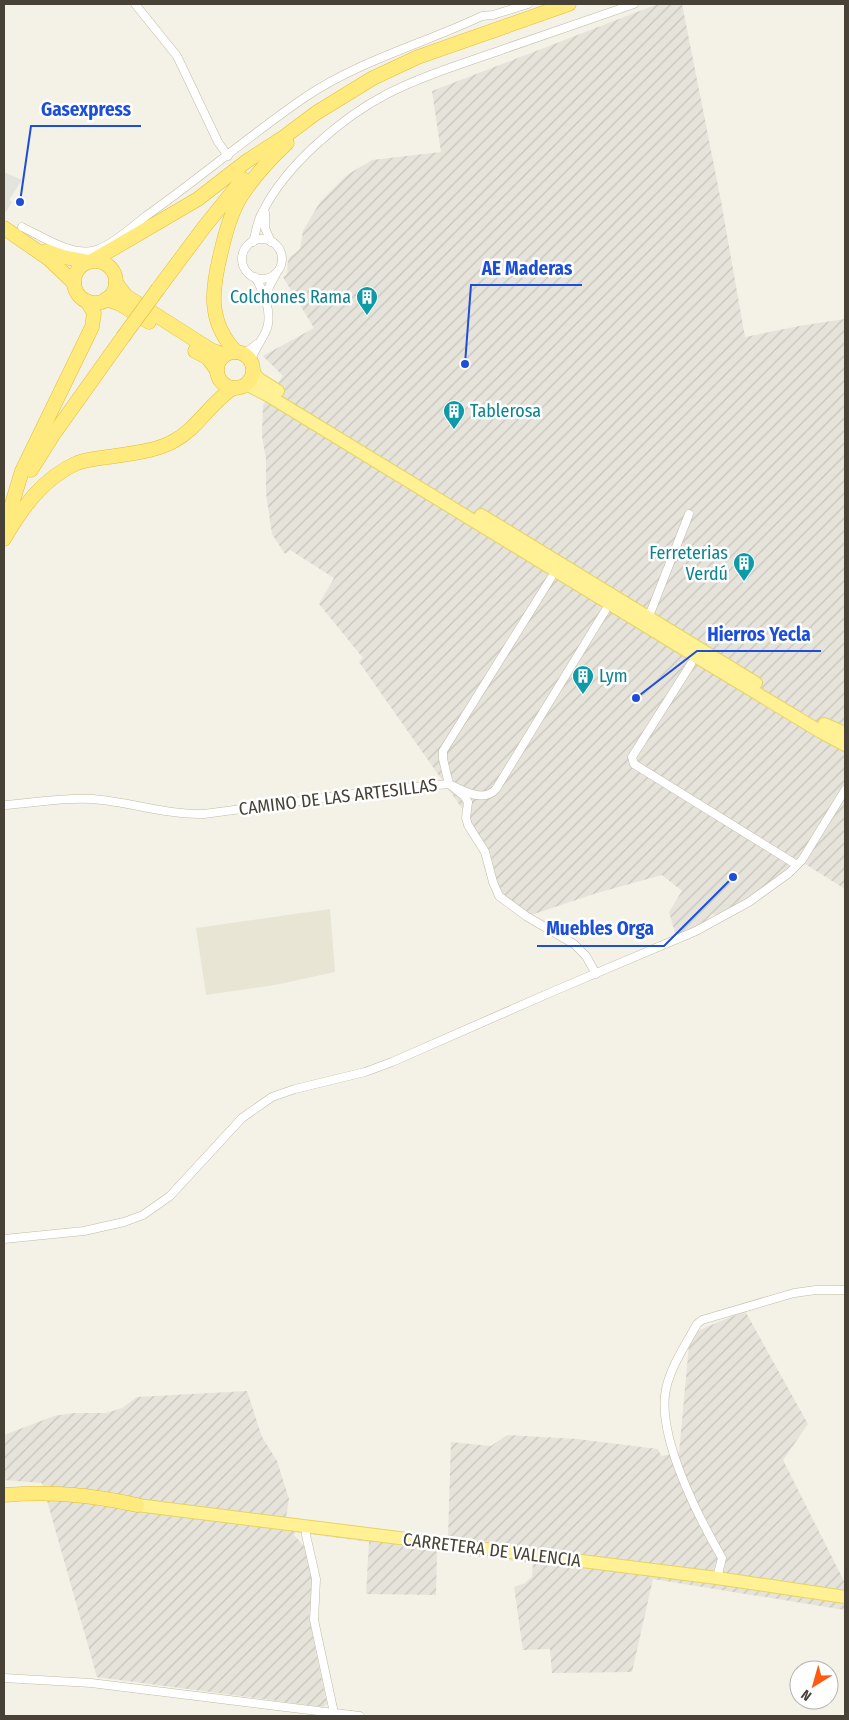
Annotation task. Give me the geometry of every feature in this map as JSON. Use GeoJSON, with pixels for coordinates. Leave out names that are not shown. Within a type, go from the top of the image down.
{"type":"FeatureCollection","features":[{"type":"Feature","properties":{"kind":"highway"},"geometry":{"type":"LineString","coordinates":[[4,531],[22,471],[92,327],[94,313],[87,301],[78,294],[74,284],[74,278],[79,268],[198,199],[316,113],[373,78],[418,57],[569,4]]}},
{"type":"Feature","properties":{"kind":"highway"},"geometry":{"type":"LineString","coordinates":[[4,539],[20,511],[36,492],[56,476],[78,463],[144,451],[172,442],[192,430],[216,402],[252,377],[241,358],[220,332],[213,298],[216,270],[231,217],[240,199],[263,166],[316,113]]}},
{"type":"Feature","properties":{"kind":"highway"},"geometry":{"type":"LineString","coordinates":[[8,516],[28,474],[53,435],[123,337],[205,226],[248,174],[284,137]]}},
{"type":"Feature","properties":{"kind":"highway"},"geometry":{"type":"LineString","coordinates":[[4,228],[50,259],[74,284]]}},
{"type":"Feature","properties":{"kind":"highway"},"geometry":{"type":"LineString","coordinates":[[27,243],[63,257],[98,261],[109,266],[115,277],[114,289],[106,299],[100,302],[87,301]]}},
{"type":"Feature","properties":{"kind":"highway"},"geometry":{"type":"LineString","coordinates":[[116,283],[126,296],[211,350],[241,358]]}},
{"type":"Feature","properties":{"kind":"highway"},"geometry":{"type":"LineString","coordinates":[[106,299],[120,304],[208,358],[216,369],[219,380],[228,387],[240,386]]}},
{"type":"Feature","properties":{"kind":"highway"},"geometry":{"type":"LineString","coordinates":[[216,369],[220,358],[241,358]]}},
{"type":"Feature","properties":{"kind":"highway"},"geometry":{"type":"LineString","coordinates":[[4,1495],[33,1492],[70,1494],[137,1505]]}},
{"type":"Feature","properties":{"kind":"highway"},"geometry":{"type":"LineString","coordinates":[[4,1504],[62,1501],[113,1506],[137,1505]]}},
{"type":"Feature","properties":{"kind":"main road"},"geometry":{"type":"LineString","coordinates":[[241,358],[259,379],[828,727],[845,733]]}},
{"type":"Feature","properties":{"kind":"main road"},"geometry":{"type":"LineString","coordinates":[[240,386],[265,393],[705,662],[845,745]]}},
{"type":"Feature","properties":{"kind":"main road","name":"CARRETERA DE VALENCIA"},"geometry":{"type":"LineString","coordinates":[[137,1505],[717,1578],[845,1597]]}},
{"type":"Feature","properties":{"kind":"street"},"geometry":{"type":"LineString","coordinates":[[135,4],[176,56],[218,142],[228,156]]}},
{"type":"Feature","properties":{"kind":"street"},"geometry":{"type":"LineString","coordinates":[[22,227],[68,248],[85,251],[98,249],[182,191],[305,98],[347,73],[402,48],[482,16],[493,15],[528,4]]}},
{"type":"Feature","properties":{"kind":"street"},"geometry":{"type":"LineString","coordinates":[[241,358],[260,341],[268,328],[266,302],[255,277],[245,269],[243,263],[244,251],[253,242],[260,215],[268,200],[297,164],[319,142],[361,110],[386,94],[434,73],[634,4]]}},
{"type":"Feature","properties":{"kind":"street"},"geometry":{"type":"LineString","coordinates":[[268,200],[264,223],[271,242]]}},
{"type":"Feature","properties":{"kind":"street"},"geometry":{"type":"LineString","coordinates":[[253,242],[265,240],[271,242],[279,248],[281,254],[281,265],[269,287],[266,302]]}},
{"type":"Feature","properties":{"kind":"street"},"geometry":{"type":"LineString","coordinates":[[255,277],[266,278],[276,273]]}},
{"type":"Feature","properties":{"kind":"street"},"geometry":{"type":"LineString","coordinates":[[241,358],[260,341]]}},
{"type":"Feature","properties":{"kind":"street"},"geometry":{"type":"LineString","coordinates":[[651,611],[689,514]]}},
{"type":"Feature","properties":{"kind":"street"},"geometry":{"type":"LineString","coordinates":[[551,578],[443,752],[449,784],[475,795],[488,795],[496,789],[605,611]]}},
{"type":"Feature","properties":{"kind":"street"},"geometry":{"type":"LineString","coordinates":[[691,664],[632,758],[632,761],[797,865]]}},
{"type":"Feature","properties":{"kind":"street","name":"CAMINO DE LAS ARTESILLAS"},"geometry":{"type":"LineString","coordinates":[[4,805],[64,799],[93,799],[182,813],[204,814],[390,789],[449,784],[468,802],[466,818],[468,825],[485,852],[499,896],[526,916],[578,948],[586,956],[596,974]]}},
{"type":"Feature","properties":{"kind":"street"},"geometry":{"type":"LineString","coordinates":[[4,1239],[84,1231],[124,1222],[143,1215],[170,1196],[242,1118],[272,1097],[288,1091],[365,1072],[696,932],[749,902],[797,865],[802,860],[845,790]]}},
{"type":"Feature","properties":{"kind":"street"},"geometry":{"type":"LineString","coordinates":[[717,1578],[722,1558],[683,1480],[670,1437],[664,1402],[667,1383],[671,1374],[697,1324],[702,1320],[794,1293],[816,1290],[845,1290]]}},
{"type":"Feature","properties":{"kind":"street"},"geometry":{"type":"LineString","coordinates":[[306,1526],[306,1535],[316,1580],[314,1620],[334,1713]]}},
{"type":"Feature","properties":{"kind":"street"},"geometry":{"type":"LineString","coordinates":[[4,1678],[91,1683],[360,1716]]}},
{"type":"Feature","properties":{"kind":"shaded area"},"geometry":{"type":"Polygon","coordinates":[[[658,4],[682,4],[721,201],[745,337],[845,319],[845,889],[805,864],[754,901],[719,916],[712,914],[700,926],[676,936],[669,912],[682,891],[662,875],[597,893],[528,916],[499,891],[490,852],[461,807],[359,662],[363,658],[319,604],[334,578],[290,550],[285,554],[272,534],[266,493],[266,459],[262,436],[263,405],[283,376],[263,356],[314,328],[283,277],[287,274],[290,257],[300,249],[303,231],[320,202],[347,175],[372,160],[441,152],[432,91],[658,4]]]}},
{"type":"Feature","properties":{"kind":"shaded area"},"geometry":{"type":"Polygon","coordinates":[[[4,172],[22,180],[9,200],[12,202],[6,212],[4,210],[4,172]]]}},
{"type":"Feature","properties":{"kind":"shaded area"},"geometry":{"type":"Polygon","coordinates":[[[330,909],[335,972],[275,985],[206,995],[196,928],[330,909]]]}},
{"type":"Feature","properties":{"kind":"shaded area"},"geometry":{"type":"Polygon","coordinates":[[[745,1311],[808,1424],[783,1460],[845,1583],[845,1610],[653,1579],[632,1672],[552,1673],[550,1649],[523,1650],[514,1587],[525,1583],[532,1577],[533,1563],[437,1552],[436,1595],[366,1594],[369,1542],[295,1532],[294,1535],[307,1552],[313,1582],[309,1618],[327,1704],[323,1707],[97,1677],[42,1483],[4,1480],[4,1435],[54,1416],[74,1413],[106,1413],[122,1408],[137,1397],[247,1391],[262,1437],[277,1461],[289,1499],[286,1518],[448,1537],[451,1442],[491,1446],[507,1435],[577,1439],[658,1449],[661,1456],[679,1453],[690,1334],[745,1311]]]}},
{"type":"Feature","properties":{"kind":"place","name":"Gasexpress"},"geometry":{"type":"Point","coordinates":[20,202]}},
{"type":"Feature","properties":{"kind":"place","name":"Colchones Rama"},"geometry":{"type":"Point","coordinates":[367,316]}},
{"type":"Feature","properties":{"kind":"place","name":"AE Maderas"},"geometry":{"type":"Point","coordinates":[465,364]}},
{"type":"Feature","properties":{"kind":"place","name":"Tablerosa"},"geometry":{"type":"Point","coordinates":[454,430]}},
{"type":"Feature","properties":{"kind":"place","name":"Ferreterias Verdú"},"geometry":{"type":"Point","coordinates":[744,582]}},
{"type":"Feature","properties":{"kind":"place","name":"Lym"},"geometry":{"type":"Point","coordinates":[583,695]}},
{"type":"Feature","properties":{"kind":"place","name":"Hierros Yecla"},"geometry":{"type":"Point","coordinates":[636,698]}},
{"type":"Feature","properties":{"kind":"place","name":"Muebles Orga"},"geometry":{"type":"Point","coordinates":[733,877]}}]}
